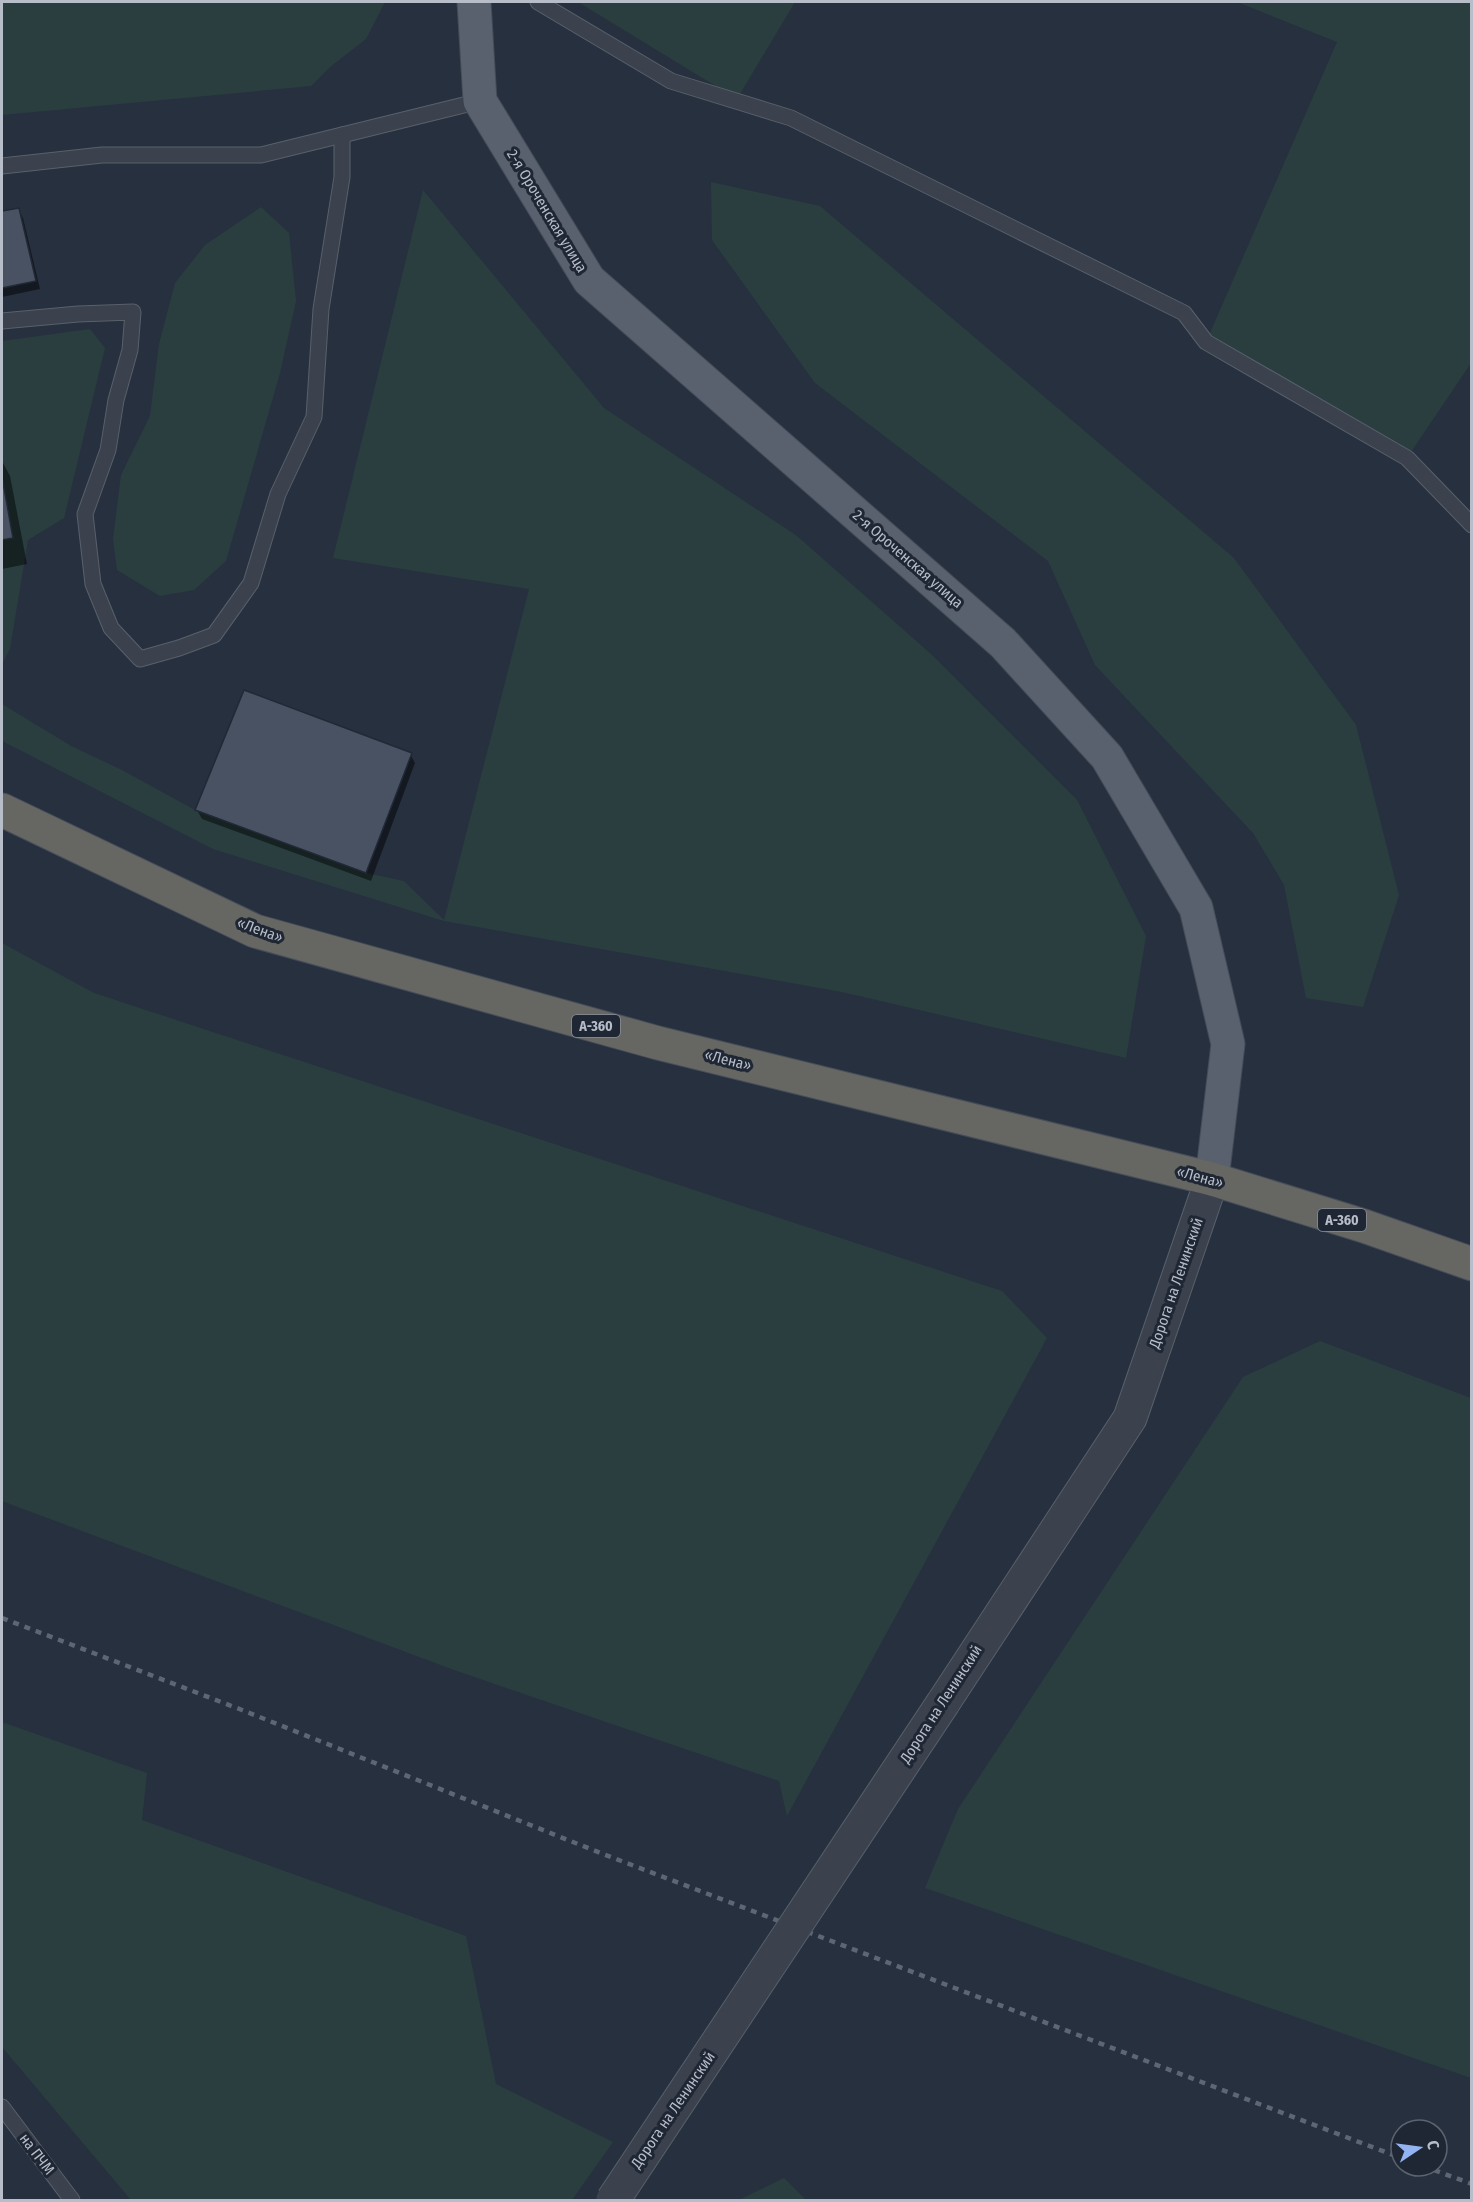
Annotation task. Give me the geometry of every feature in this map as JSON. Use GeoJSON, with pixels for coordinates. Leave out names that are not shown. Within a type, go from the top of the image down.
{"type":"FeatureCollection","features":[{"type":"Feature","properties":{"kind":"highway","name":"«Лена»"},"geometry":{"type":"LineString","coordinates":[[2,810],[255,931],[658,1043],[1212,1179],[1364,1226],[1472,1264]]}},
{"type":"Feature","properties":{"kind":"main road","name":"2-я Ороченская улица"},"geometry":{"type":"LineString","coordinates":[[474,2],[480,101],[589,280],[1003,643],[1107,757],[1196,908],[1228,1044],[1212,1179]]}},
{"type":"Feature","properties":{"kind":"street","name":"Дорога на Ленинский"},"geometry":{"type":"LineString","coordinates":[[613,2200],[1130,1418],[1212,1179]]}},
{"type":"Feature","properties":{"kind":"lane"},"geometry":{"type":"LineString","coordinates":[[538,2],[671,81],[791,118],[1184,313],[1206,342],[1407,458],[1472,525]]}},
{"type":"Feature","properties":{"kind":"lane"},"geometry":{"type":"LineString","coordinates":[[2,166],[102,155],[261,155],[480,101]]}},
{"type":"Feature","properties":{"kind":"lane"},"geometry":{"type":"LineString","coordinates":[[2,321],[133,312],[130,350],[116,400],[108,450],[85,514],[93,584],[111,628],[140,659],[214,635],[252,583],[278,494],[314,417],[321,309],[342,177],[342,135]]}},
{"type":"Feature","properties":{"kind":"lane","name":"на ПЧМ"},"geometry":{"type":"LineString","coordinates":[[2,2107],[72,2200]]}},
{"type":"Feature","properties":{"kind":"green space"},"geometry":{"type":"Polygon","coordinates":[[[2,2],[385,2],[366,39],[330,67],[311,86],[2,115],[2,2]]]}},
{"type":"Feature","properties":{"kind":"green space"},"geometry":{"type":"Polygon","coordinates":[[[578,2],[795,2],[737,99],[578,2]]]}},
{"type":"Feature","properties":{"kind":"green space"},"geometry":{"type":"Polygon","coordinates":[[[1237,2],[1471,2],[1471,363],[1407,458],[1206,342],[1337,42],[1237,2]]]}},
{"type":"Feature","properties":{"kind":"green space"},"geometry":{"type":"Polygon","coordinates":[[[711,182],[820,206],[1234,558],[1356,725],[1399,895],[1363,1007],[1306,998],[1284,885],[1253,833],[1095,665],[1048,561],[815,383],[712,240],[711,182]]]}},
{"type":"Feature","properties":{"kind":"green space"},"geometry":{"type":"Polygon","coordinates":[[[423,190],[604,408],[797,536],[931,654],[1077,800],[1146,936],[1126,1058],[842,992],[444,921],[213,849],[2,741],[2,704],[71,746],[120,769],[195,810],[366,873],[404,881],[444,920],[529,589],[333,558],[423,190]]]}},
{"type":"Feature","properties":{"kind":"green space"},"geometry":{"type":"Polygon","coordinates":[[[261,207],[289,233],[296,301],[280,373],[226,561],[194,590],[160,596],[117,570],[113,539],[121,475],[150,416],[159,344],[175,283],[205,245],[261,207]]]}},
{"type":"Feature","properties":{"kind":"green space"},"geometry":{"type":"Polygon","coordinates":[[[90,329],[105,348],[64,518],[28,540],[10,649],[2,664],[2,341],[90,329]]]}},
{"type":"Feature","properties":{"kind":"green space"},"geometry":{"type":"Polygon","coordinates":[[[2,943],[94,993],[1002,1291],[1047,1338],[787,1816],[779,1781],[454,1670],[2,1501],[2,943]]]}},
{"type":"Feature","properties":{"kind":"green space"},"geometry":{"type":"Polygon","coordinates":[[[1320,1341],[1471,1398],[1471,2078],[925,1888],[958,1809],[1243,1377],[1320,1341]]]}},
{"type":"Feature","properties":{"kind":"green space"},"geometry":{"type":"Polygon","coordinates":[[[2,1722],[147,1773],[142,1820],[466,1936],[496,2084],[613,2142],[572,2200],[131,2200],[2,2047],[2,1722]]]}},
{"type":"Feature","properties":{"kind":"green space"},"geometry":{"type":"Polygon","coordinates":[[[784,2178],[806,2200],[739,2200],[784,2178]]]}},
{"type":"Feature","properties":{"kind":"building"},"geometry":{"type":"Polygon","coordinates":[[[19,208],[36,281],[2,288],[2,211],[19,208]]]}},
{"type":"Feature","properties":{"kind":"building"},"geometry":{"type":"Polygon","coordinates":[[[2,477],[13,538],[2,540],[2,477]]]}},
{"type":"Feature","properties":{"kind":"building"},"geometry":{"type":"Polygon","coordinates":[[[244,690],[412,753],[366,873],[195,810],[244,690]]]}},
{"type":"Feature","properties":{"kind":"railway"},"geometry":{"type":"LineString","coordinates":[[2,1618],[242,1710],[603,1854],[1389,2153]]}},
{"type":"Feature","properties":{"kind":"railway"},"geometry":{"type":"LineString","coordinates":[[1449,2176],[1472,2184]]}}]}
